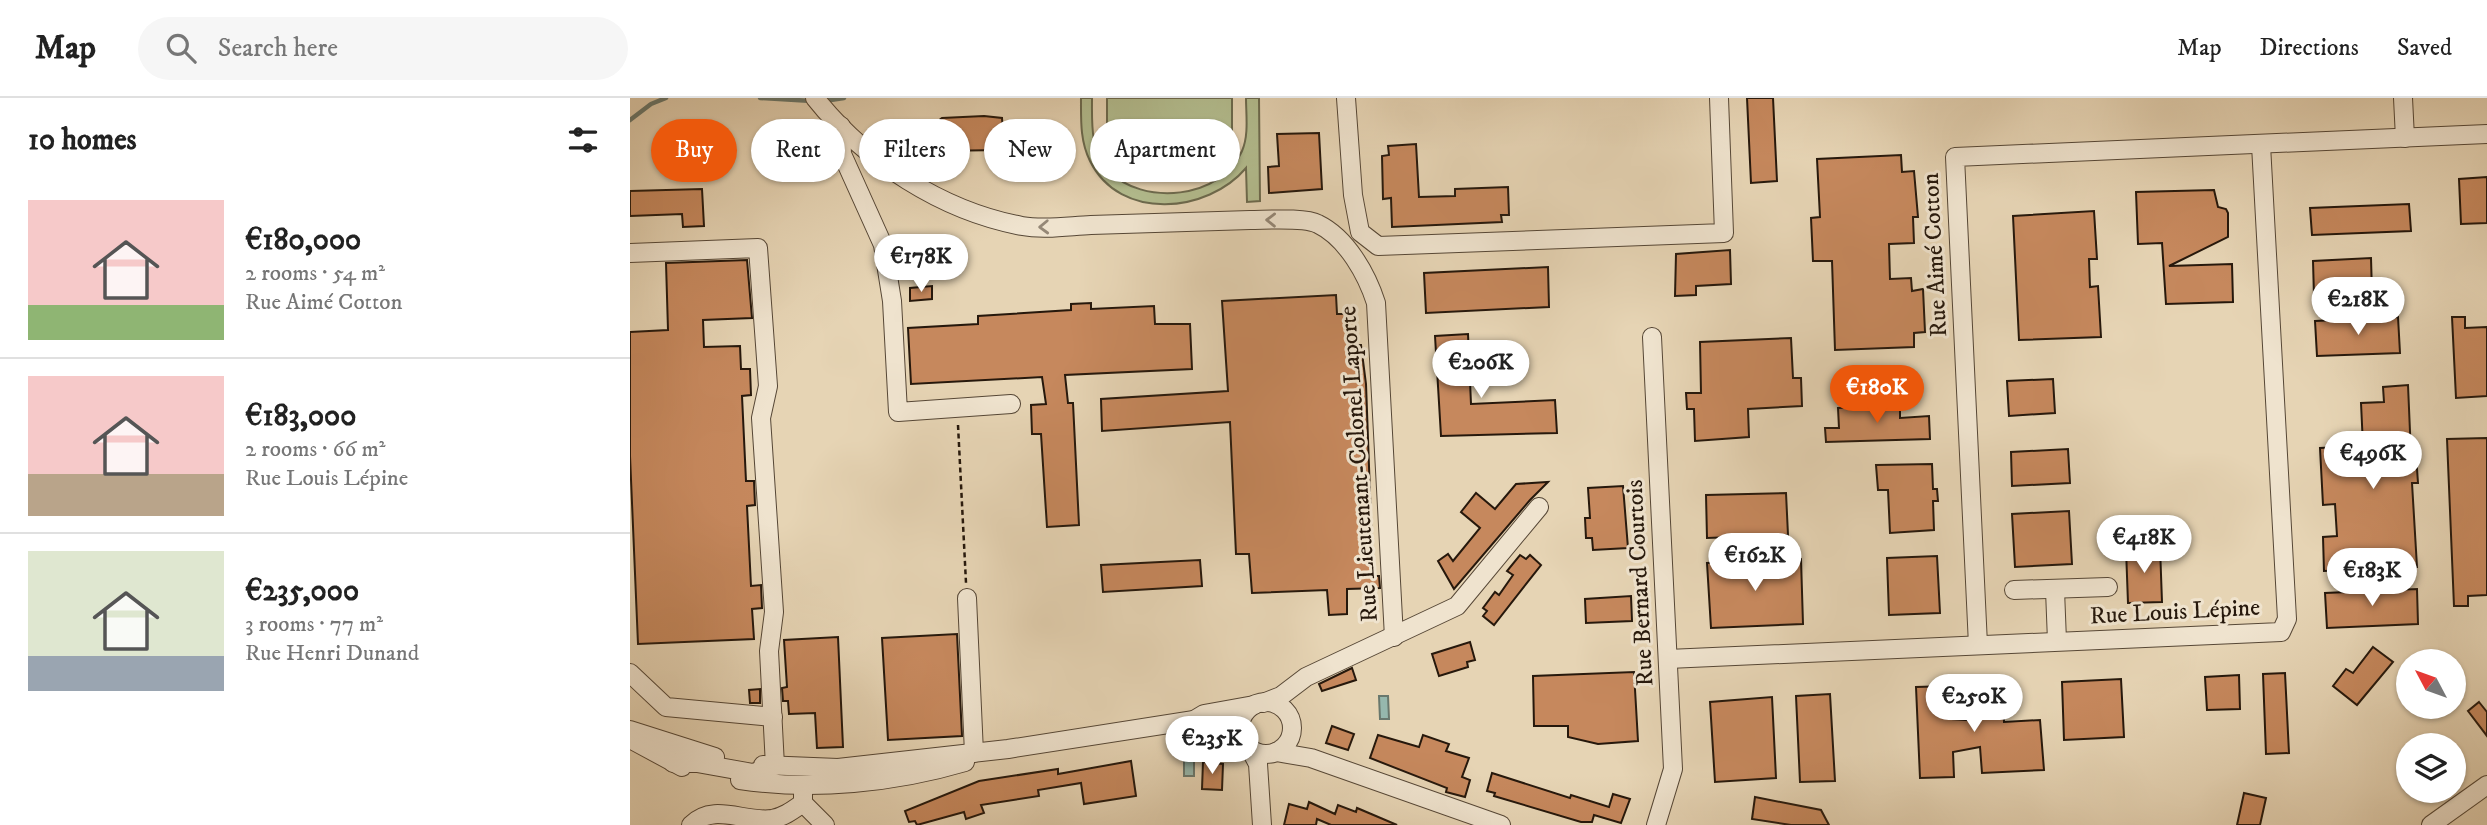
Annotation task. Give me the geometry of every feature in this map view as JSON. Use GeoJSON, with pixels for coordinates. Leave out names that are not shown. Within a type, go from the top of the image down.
{"type":"FeatureCollection","features":[{"type":"Feature","properties":{"kind":"street","name":"Rue Lieutenant-Colonel Laporte"},"geometry":{"type":"LineString","coordinates":[[815,98],[833,119]]}},
{"type":"Feature","properties":{"kind":"street"},"geometry":{"type":"LineString","coordinates":[[1346,98],[1353,195],[1360,232],[1378,246],[1724,233],[1719,98]]}},
{"type":"Feature","properties":{"kind":"street"},"geometry":{"type":"LineString","coordinates":[[2403,98],[2406,138]]}},
{"type":"Feature","properties":{"kind":"street","name":"Rue Lieutenant-Colonel Laporte"},"geometry":{"type":"LineString","coordinates":[[845,129],[908,181],[948,205],[978,216],[1026,227],[1270,219],[1317,222],[1335,236],[1368,279],[1376,303],[1394,637]]}},
{"type":"Feature","properties":{"kind":"street"},"geometry":{"type":"LineString","coordinates":[[2261,145],[2487,134]]}},
{"type":"Feature","properties":{"kind":"street","name":"Rue Aimé Cotton"},"geometry":{"type":"LineString","coordinates":[[1978,645],[1955,157],[2261,145]]}},
{"type":"Feature","properties":{"kind":"street","name":"Rue Louis Lépine"},"geometry":{"type":"LineString","coordinates":[[1668,659],[2281,632],[2287,619],[2261,145]]}},
{"type":"Feature","properties":{"kind":"street"},"geometry":{"type":"LineString","coordinates":[[845,160],[884,244],[892,301],[898,412],[1011,404]]}},
{"type":"Feature","properties":{"kind":"street"},"geometry":{"type":"LineString","coordinates":[[630,253],[758,248],[768,386],[761,418],[774,612],[769,651],[773,717],[782,767],[825,825]]}},
{"type":"Feature","properties":{"kind":"street","name":"Rue Bernard Courtois"},"geometry":{"type":"LineString","coordinates":[[1652,337],[1673,769],[1656,825]]}},
{"type":"Feature","properties":{"kind":"street"},"geometry":{"type":"LineString","coordinates":[[630,730],[714,757],[782,767],[838,768],[1009,749],[1194,720],[1204,714],[1258,704],[1280,695],[1306,677],[1457,606],[1539,507]]}},
{"type":"Feature","properties":{"kind":"street"},"geometry":{"type":"LineString","coordinates":[[2014,590],[2108,587]]}},
{"type":"Feature","properties":{"kind":"street"},"geometry":{"type":"LineString","coordinates":[[2055,590],[2057,642]]}},
{"type":"Feature","properties":{"kind":"street"},"geometry":{"type":"LineString","coordinates":[[967,597],[974,753]]}},
{"type":"Feature","properties":{"kind":"street"},"geometry":{"type":"LineString","coordinates":[[630,673],[666,707],[773,717]]}},
{"type":"Feature","properties":{"kind":"street"},"geometry":{"type":"LineString","coordinates":[[1261,790],[1266,785],[1275,753],[1287,744],[1294,698],[1306,677]]}},
{"type":"Feature","properties":{"kind":"street"},"geometry":{"type":"LineString","coordinates":[[1262,825],[1258,764],[1247,746],[1242,719],[1258,704],[1280,706],[1311,758]]}},
{"type":"Feature","properties":{"kind":"street"},"geometry":{"type":"LineString","coordinates":[[1194,720],[1221,727],[1259,753],[1311,758],[1500,825]]}},
{"type":"Feature","properties":{"kind":"street"},"geometry":{"type":"LineString","coordinates":[[630,739],[673,763],[702,774],[803,794],[838,784],[943,768],[1009,749]]}},
{"type":"Feature","properties":{"kind":"street"},"geometry":{"type":"LineString","coordinates":[[691,825],[705,815],[715,813],[771,819],[803,794],[820,776],[922,766],[943,756]]}},
{"type":"Feature","properties":{"kind":"street"},"geometry":{"type":"LineString","coordinates":[[673,763],[753,773],[782,767]]}},
{"type":"Feature","properties":{"kind":"street"},"geometry":{"type":"LineString","coordinates":[[2430,824],[2487,785]]}},
{"type":"Feature","properties":{"kind":"path"},"geometry":{"type":"LineString","coordinates":[[957,408],[967,597]]}},
{"type":"Feature","properties":{"kind":"green space"},"geometry":{"type":"Polygon","coordinates":[[[1081,98],[1092,98],[1090,161],[1082,130],[1081,98]]]}},
{"type":"Feature","properties":{"kind":"green space"},"geometry":{"type":"Polygon","coordinates":[[[1107,98],[1232,98],[1232,119],[1107,119],[1107,98]]]}},
{"type":"Feature","properties":{"kind":"green space"},"geometry":{"type":"Polygon","coordinates":[[[1246,98],[1259,98],[1260,201],[1247,202],[1246,168],[1240,174],[1240,154],[1246,138],[1246,98]]]}},
{"type":"Feature","properties":{"kind":"green space"},"geometry":{"type":"Polygon","coordinates":[[[1105,182],[1123,182],[1160,193],[1200,188],[1211,182],[1231,182],[1188,202],[1143,202],[1122,194],[1105,182]]]}},
{"type":"Feature","properties":{"kind":"water"},"geometry":{"type":"Polygon","coordinates":[[[1379,696],[1388,696],[1389,719],[1380,719],[1379,696]]]}},
{"type":"Feature","properties":{"kind":"water"},"geometry":{"type":"Polygon","coordinates":[[[1184,755],[1194,755],[1194,776],[1184,776],[1184,755]]]}},
{"type":"Feature","properties":{"kind":"building"},"geometry":{"type":"Polygon","coordinates":[[[1747,98],[1773,98],[1777,181],[1751,183],[1747,98]]]}},
{"type":"Feature","properties":{"kind":"building"},"geometry":{"type":"Polygon","coordinates":[[[984,116],[1002,119],[984,119],[984,150],[970,150],[970,119],[942,118],[984,116]]]}},
{"type":"Feature","properties":{"kind":"building"},"geometry":{"type":"Polygon","coordinates":[[[1319,133],[1322,189],[1269,193],[1268,167],[1279,166],[1277,134],[1319,133]]]}},
{"type":"Feature","properties":{"kind":"building"},"geometry":{"type":"Polygon","coordinates":[[[1416,144],[1419,197],[1455,196],[1455,189],[1508,187],[1509,215],[1501,215],[1502,222],[1392,227],[1391,198],[1383,199],[1382,156],[1389,155],[1388,146],[1416,144]]]}},
{"type":"Feature","properties":{"kind":"building"},"geometry":{"type":"Polygon","coordinates":[[[1901,155],[1902,172],[1914,171],[1918,217],[1913,217],[1914,243],[1889,244],[1890,279],[1911,278],[1912,291],[1923,289],[1925,332],[1914,333],[1914,347],[1835,350],[1832,261],[1813,261],[1811,218],[1820,217],[1817,159],[1901,155]]]}},
{"type":"Feature","properties":{"kind":"building"},"geometry":{"type":"Polygon","coordinates":[[[2487,177],[2487,223],[2461,224],[2459,179],[2487,177]]]}},
{"type":"Feature","properties":{"kind":"building"},"geometry":{"type":"Polygon","coordinates":[[[702,189],[704,226],[683,227],[682,214],[630,216],[630,191],[702,189]]]}},
{"type":"Feature","properties":{"kind":"building"},"geometry":{"type":"Polygon","coordinates":[[[2214,190],[2218,207],[2226,209],[2228,213],[2228,237],[2169,266],[2232,264],[2233,302],[2166,304],[2162,243],[2138,244],[2136,192],[2214,190]]]}},
{"type":"Feature","properties":{"kind":"building"},"geometry":{"type":"Polygon","coordinates":[[[2409,204],[2411,231],[2312,235],[2310,208],[2409,204]]]}},
{"type":"Feature","properties":{"kind":"building"},"geometry":{"type":"Polygon","coordinates":[[[2094,211],[2097,259],[2089,259],[2090,287],[2098,286],[2101,337],[2019,340],[2013,216],[2094,211]]]}},
{"type":"Feature","properties":{"kind":"building"},"geometry":{"type":"Polygon","coordinates":[[[1730,250],[1731,284],[1696,286],[1696,295],[1675,296],[1676,254],[1730,250]]]}},
{"type":"Feature","properties":{"kind":"building"},"geometry":{"type":"Polygon","coordinates":[[[2371,258],[2372,293],[2314,296],[2313,261],[2371,258]]]}},
{"type":"Feature","properties":{"kind":"building"},"geometry":{"type":"Polygon","coordinates":[[[747,260],[752,318],[703,320],[704,347],[740,346],[741,369],[750,369],[751,395],[742,396],[746,481],[754,481],[755,505],[747,506],[751,586],[761,585],[762,608],[752,609],[754,639],[638,644],[630,456],[630,332],[668,330],[666,263],[747,260]]]}},
{"type":"Feature","properties":{"kind":"building"},"geometry":{"type":"Polygon","coordinates":[[[1548,267],[1549,307],[1426,313],[1424,273],[1548,267]]]}},
{"type":"Feature","properties":{"kind":"building"},"geometry":{"type":"Polygon","coordinates":[[[932,286],[932,299],[910,301],[910,288],[932,286]]]}},
{"type":"Feature","properties":{"kind":"building"},"geometry":{"type":"Polygon","coordinates":[[[1336,295],[1337,314],[1355,314],[1356,345],[1361,345],[1366,384],[1373,576],[1379,576],[1380,588],[1347,589],[1347,614],[1329,615],[1327,590],[1252,593],[1249,554],[1236,554],[1230,422],[1102,431],[1101,399],[1228,391],[1222,301],[1336,295]]]}},
{"type":"Feature","properties":{"kind":"building"},"geometry":{"type":"Polygon","coordinates":[[[1091,303],[1091,309],[1154,306],[1155,324],[1190,324],[1192,369],[1065,375],[1068,403],[1073,403],[1079,525],[1047,527],[1041,434],[1032,434],[1031,405],[1046,404],[1042,377],[911,384],[908,328],[978,324],[978,316],[1071,310],[1071,304],[1091,303]]]}},
{"type":"Feature","properties":{"kind":"building"},"geometry":{"type":"Polygon","coordinates":[[[2398,317],[2400,353],[2317,356],[2315,321],[2398,317]]]}},
{"type":"Feature","properties":{"kind":"building"},"geometry":{"type":"Polygon","coordinates":[[[2452,317],[2465,317],[2465,328],[2487,327],[2487,396],[2456,398],[2452,317]]]}},
{"type":"Feature","properties":{"kind":"building"},"geometry":{"type":"Polygon","coordinates":[[[1468,334],[1471,404],[1555,400],[1557,433],[1441,436],[1435,336],[1468,334]]]}},
{"type":"Feature","properties":{"kind":"building"},"geometry":{"type":"Polygon","coordinates":[[[1791,338],[1793,378],[1801,378],[1802,406],[1748,409],[1749,437],[1695,441],[1694,409],[1687,409],[1686,393],[1701,393],[1700,342],[1791,338]]]}},
{"type":"Feature","properties":{"kind":"building"},"geometry":{"type":"Polygon","coordinates":[[[2053,379],[2055,413],[2009,416],[2007,381],[2053,379]]]}},
{"type":"Feature","properties":{"kind":"building"},"geometry":{"type":"Polygon","coordinates":[[[2408,385],[2411,455],[2416,455],[2418,483],[2412,483],[2417,567],[2324,571],[2323,537],[2337,536],[2335,504],[2323,505],[2320,448],[2363,446],[2361,403],[2384,402],[2383,387],[2408,385]]]}},
{"type":"Feature","properties":{"kind":"building"},"geometry":{"type":"Polygon","coordinates":[[[1900,405],[1900,418],[1929,416],[1930,439],[1826,442],[1825,428],[1839,428],[1838,408],[1900,405]]]}},
{"type":"Feature","properties":{"kind":"building"},"geometry":{"type":"Polygon","coordinates":[[[2487,438],[2487,595],[2468,596],[2468,606],[2454,606],[2447,439],[2487,438]]]}},
{"type":"Feature","properties":{"kind":"building"},"geometry":{"type":"Polygon","coordinates":[[[2068,449],[2070,483],[2012,486],[2011,452],[2068,449]]]}},
{"type":"Feature","properties":{"kind":"building"},"geometry":{"type":"Polygon","coordinates":[[[1932,464],[1933,489],[1937,489],[1938,501],[1933,501],[1934,530],[1890,533],[1888,490],[1878,490],[1876,465],[1932,464]]]}},
{"type":"Feature","properties":{"kind":"building"},"geometry":{"type":"Polygon","coordinates":[[[1548,482],[1454,589],[1438,561],[1448,554],[1453,561],[1480,528],[1461,512],[1476,493],[1495,509],[1516,484],[1548,482]]]}},
{"type":"Feature","properties":{"kind":"building"},"geometry":{"type":"Polygon","coordinates":[[[1623,486],[1628,548],[1593,550],[1592,538],[1586,538],[1585,518],[1590,518],[1588,488],[1623,486]]]}},
{"type":"Feature","properties":{"kind":"building"},"geometry":{"type":"Polygon","coordinates":[[[1786,493],[1788,535],[1707,538],[1706,495],[1786,493]]]}},
{"type":"Feature","properties":{"kind":"building"},"geometry":{"type":"Polygon","coordinates":[[[2069,511],[2072,564],[2015,567],[2012,514],[2069,511]]]}},
{"type":"Feature","properties":{"kind":"building"},"geometry":{"type":"Polygon","coordinates":[[[2160,547],[2162,602],[2128,603],[2126,549],[2160,547]]]}},
{"type":"Feature","properties":{"kind":"building"},"geometry":{"type":"Polygon","coordinates":[[[1520,555],[1526,559],[1530,555],[1541,565],[1494,625],[1483,616],[1487,611],[1483,608],[1495,592],[1499,595],[1513,575],[1507,571],[1520,555]]]}},
{"type":"Feature","properties":{"kind":"building"},"geometry":{"type":"Polygon","coordinates":[[[1937,556],[1940,613],[1889,615],[1887,558],[1937,556]]]}},
{"type":"Feature","properties":{"kind":"building"},"geometry":{"type":"Polygon","coordinates":[[[1801,559],[1803,624],[1711,628],[1707,563],[1801,559]]]}},
{"type":"Feature","properties":{"kind":"building"},"geometry":{"type":"Polygon","coordinates":[[[1200,560],[1202,586],[1103,592],[1101,565],[1200,560]]]}},
{"type":"Feature","properties":{"kind":"building"},"geometry":{"type":"Polygon","coordinates":[[[2417,589],[2418,624],[2327,628],[2325,593],[2417,589]]]}},
{"type":"Feature","properties":{"kind":"building"},"geometry":{"type":"Polygon","coordinates":[[[1631,596],[1632,621],[1586,623],[1585,599],[1631,596]]]}},
{"type":"Feature","properties":{"kind":"building"},"geometry":{"type":"Polygon","coordinates":[[[957,634],[962,736],[888,740],[882,638],[957,634]]]}},
{"type":"Feature","properties":{"kind":"building"},"geometry":{"type":"Polygon","coordinates":[[[838,637],[843,747],[817,748],[815,713],[789,714],[788,701],[783,701],[782,688],[787,687],[784,640],[838,637]]]}},
{"type":"Feature","properties":{"kind":"building"},"geometry":{"type":"Polygon","coordinates":[[[1470,642],[1475,660],[1467,662],[1468,667],[1439,676],[1432,654],[1470,642]]]}},
{"type":"Feature","properties":{"kind":"building"},"geometry":{"type":"Polygon","coordinates":[[[2373,647],[2393,662],[2357,705],[2333,686],[2346,669],[2353,673],[2373,647]]]}},
{"type":"Feature","properties":{"kind":"building"},"geometry":{"type":"Polygon","coordinates":[[[1352,668],[1356,680],[1322,691],[1319,684],[1352,668]]]}},
{"type":"Feature","properties":{"kind":"building"},"geometry":{"type":"Polygon","coordinates":[[[1634,672],[1638,741],[1598,744],[1568,737],[1568,726],[1534,726],[1533,676],[1634,672]]]}},
{"type":"Feature","properties":{"kind":"building"},"geometry":{"type":"Polygon","coordinates":[[[2285,673],[2289,753],[2266,754],[2263,674],[2285,673]]]}},
{"type":"Feature","properties":{"kind":"building"},"geometry":{"type":"Polygon","coordinates":[[[2239,675],[2240,709],[2207,710],[2205,677],[2239,675]]]}},
{"type":"Feature","properties":{"kind":"building"},"geometry":{"type":"Polygon","coordinates":[[[2121,679],[2124,737],[2064,740],[2062,682],[2121,679]]]}},
{"type":"Feature","properties":{"kind":"building"},"geometry":{"type":"Polygon","coordinates":[[[2002,683],[2004,722],[2040,720],[2044,770],[1982,773],[1980,747],[1953,752],[1954,777],[1920,778],[1916,687],[1950,686],[1952,719],[1979,721],[1976,685],[2002,683]]]}},
{"type":"Feature","properties":{"kind":"building"},"geometry":{"type":"Polygon","coordinates":[[[760,689],[760,703],[750,703],[749,690],[760,689]]]}},
{"type":"Feature","properties":{"kind":"building"},"geometry":{"type":"Polygon","coordinates":[[[1830,694],[1835,781],[1800,782],[1796,696],[1830,694]]]}},
{"type":"Feature","properties":{"kind":"building"},"geometry":{"type":"Polygon","coordinates":[[[1772,697],[1776,778],[1715,782],[1710,702],[1772,697]]]}},
{"type":"Feature","properties":{"kind":"building"},"geometry":{"type":"Polygon","coordinates":[[[2479,702],[2487,712],[2487,736],[2468,711],[2479,702]]]}},
{"type":"Feature","properties":{"kind":"building"},"geometry":{"type":"Polygon","coordinates":[[[1332,726],[1354,734],[1348,750],[1326,743],[1332,726]]]}},
{"type":"Feature","properties":{"kind":"building"},"geometry":{"type":"Polygon","coordinates":[[[1378,735],[1419,747],[1423,735],[1449,744],[1446,751],[1469,758],[1462,777],[1470,780],[1465,797],[1446,792],[1447,788],[1370,758],[1378,735]]]}},
{"type":"Feature","properties":{"kind":"building"},"geometry":{"type":"Polygon","coordinates":[[[1131,761],[1136,796],[1084,804],[1081,783],[1038,790],[1039,796],[981,805],[984,813],[966,819],[964,812],[917,825],[915,821],[909,822],[905,811],[979,781],[1058,769],[1058,774],[1131,761]]]}},
{"type":"Feature","properties":{"kind":"building"},"geometry":{"type":"Polygon","coordinates":[[[1203,762],[1223,764],[1222,790],[1202,789],[1203,762]]]}},
{"type":"Feature","properties":{"kind":"building"},"geometry":{"type":"Polygon","coordinates":[[[1492,773],[1570,798],[1571,795],[1609,807],[1613,794],[1630,799],[1621,823],[1594,815],[1592,822],[1581,822],[1494,796],[1495,793],[1487,791],[1492,773]]]}},
{"type":"Feature","properties":{"kind":"building"},"geometry":{"type":"Polygon","coordinates":[[[2244,793],[2266,798],[2260,825],[2237,825],[2244,793]]]}},
{"type":"Feature","properties":{"kind":"building"},"geometry":{"type":"Polygon","coordinates":[[[1755,797],[1821,810],[1829,825],[1791,825],[1752,819],[1755,797]]]}},
{"type":"Feature","properties":{"kind":"building"},"geometry":{"type":"Polygon","coordinates":[[[1309,802],[1335,814],[1338,805],[1356,812],[1357,808],[1397,825],[1331,825],[1317,819],[1316,825],[1284,825],[1289,804],[1307,809],[1309,802]]]}},
{"type":"Feature","properties":{"kind":"waterway"},"geometry":{"type":"LineString","coordinates":[[630,120],[651,104],[666,98]]}},
{"type":"Feature","properties":{"kind":"waterway"},"geometry":{"type":"LineString","coordinates":[[760,98],[812,101]]}},
{"type":"Feature","properties":{"kind":"waterway"},"geometry":{"type":"LineString","coordinates":[[824,101],[844,98]]}}]}
